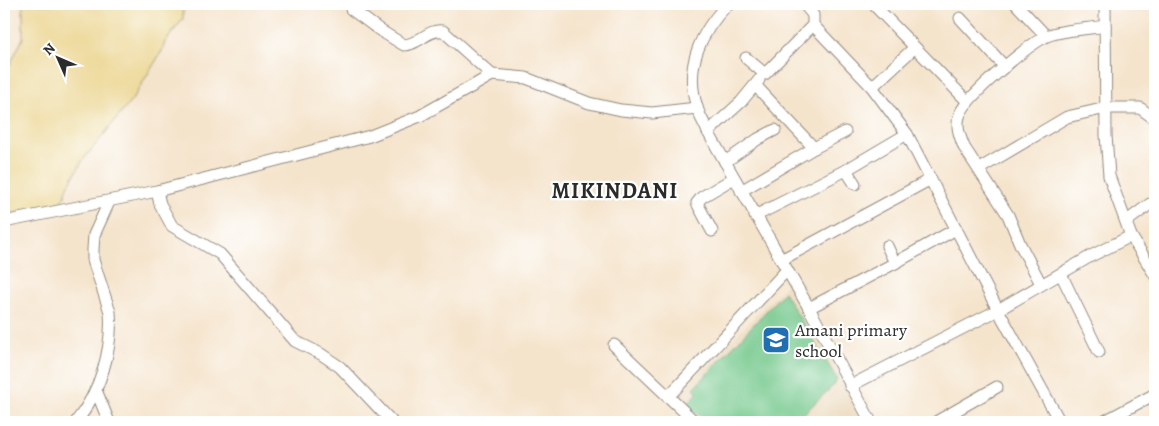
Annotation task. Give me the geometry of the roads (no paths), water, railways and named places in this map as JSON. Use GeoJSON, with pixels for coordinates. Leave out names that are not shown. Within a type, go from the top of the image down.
{"type":"FeatureCollection","features":[{"type":"Feature","properties":{"kind":"street"},"geometry":{"type":"LineString","coordinates":[[804,4],[813,15],[813,25],[872,87],[907,134],[1056,421]]}},
{"type":"Feature","properties":{"kind":"street"},"geometry":{"type":"LineString","coordinates":[[873,4],[968,102]]}},
{"type":"Feature","properties":{"kind":"street"},"geometry":{"type":"LineString","coordinates":[[1016,4],[1046,36]]}},
{"type":"Feature","properties":{"kind":"street"},"geometry":{"type":"LineString","coordinates":[[1105,4],[1106,135],[1109,176],[1132,236],[1155,275]]}},
{"type":"Feature","properties":{"kind":"street"},"geometry":{"type":"LineString","coordinates":[[724,5],[710,24],[694,59],[692,76],[697,108],[708,132],[809,308],[871,422]]}},
{"type":"Feature","properties":{"kind":"street"},"geometry":{"type":"LineString","coordinates":[[351,8],[381,31],[404,45],[410,44],[435,30],[442,31],[492,75]]}},
{"type":"Feature","properties":{"kind":"street"},"geometry":{"type":"LineString","coordinates":[[960,18],[1005,67]]}},
{"type":"Feature","properties":{"kind":"street"},"geometry":{"type":"LineString","coordinates":[[708,132],[741,102],[765,74],[813,25]]}},
{"type":"Feature","properties":{"kind":"street"},"geometry":{"type":"LineString","coordinates":[[1041,284],[1020,244],[1008,215],[970,157],[960,136],[958,123],[960,112],[1005,67],[1046,36],[1105,26]]}},
{"type":"Feature","properties":{"kind":"street"},"geometry":{"type":"LineString","coordinates":[[872,87],[914,48]]}},
{"type":"Feature","properties":{"kind":"street"},"geometry":{"type":"LineString","coordinates":[[746,58],[765,74]]}},
{"type":"Feature","properties":{"kind":"street"},"geometry":{"type":"LineString","coordinates":[[4,222],[157,191],[370,136],[420,116],[492,75],[526,78],[589,103],[621,110],[652,114],[697,108]]}},
{"type":"Feature","properties":{"kind":"street"},"geometry":{"type":"LineString","coordinates":[[755,85],[774,103],[814,148]]}},
{"type":"Feature","properties":{"kind":"street"},"geometry":{"type":"LineString","coordinates":[[979,169],[1067,117],[1106,108],[1140,108],[1155,118]]}},
{"type":"Feature","properties":{"kind":"street"},"geometry":{"type":"LineString","coordinates":[[725,162],[758,139],[775,130]]}},
{"type":"Feature","properties":{"kind":"street"},"geometry":{"type":"LineString","coordinates":[[741,191],[845,132]]}},
{"type":"Feature","properties":{"kind":"street"},"geometry":{"type":"LineString","coordinates":[[755,216],[846,170],[907,134]]}},
{"type":"Feature","properties":{"kind":"street"},"geometry":{"type":"LineString","coordinates":[[846,170],[855,184]]}},
{"type":"Feature","properties":{"kind":"street"},"geometry":{"type":"LineString","coordinates":[[712,231],[697,203],[702,197],[734,178]]}},
{"type":"Feature","properties":{"kind":"street"},"geometry":{"type":"LineString","coordinates":[[668,397],[784,265],[931,179]]}},
{"type":"Feature","properties":{"kind":"street"},"geometry":{"type":"LineString","coordinates":[[157,191],[160,204],[172,226],[220,254],[295,341],[326,357],[340,367],[392,422]]}},
{"type":"Feature","properties":{"kind":"street"},"geometry":{"type":"LineString","coordinates":[[76,422],[86,409],[96,390],[106,362],[110,312],[93,260],[93,242],[109,202]]}},
{"type":"Feature","properties":{"kind":"street"},"geometry":{"type":"LineString","coordinates":[[1127,221],[1150,204],[1155,204]]}},
{"type":"Feature","properties":{"kind":"street"},"geometry":{"type":"LineString","coordinates":[[809,308],[895,263],[956,228]]}},
{"type":"Feature","properties":{"kind":"street"},"geometry":{"type":"LineString","coordinates":[[850,386],[998,310],[1041,284],[1132,236]]}},
{"type":"Feature","properties":{"kind":"street"},"geometry":{"type":"LineString","coordinates":[[887,246],[895,263]]}},
{"type":"Feature","properties":{"kind":"street"},"geometry":{"type":"LineString","coordinates":[[1061,274],[1099,352]]}},
{"type":"Feature","properties":{"kind":"street"},"geometry":{"type":"LineString","coordinates":[[614,345],[695,422]]}},
{"type":"Feature","properties":{"kind":"street"},"geometry":{"type":"LineString","coordinates":[[936,422],[997,387]]}},
{"type":"Feature","properties":{"kind":"street"},"geometry":{"type":"LineString","coordinates":[[96,390],[109,422]]}},
{"type":"Feature","properties":{"kind":"street"},"geometry":{"type":"LineString","coordinates":[[1103,422],[1155,394]]}},
{"type":"Feature","properties":{"kind":"place","name":"Amani primary school"},"geometry":{"type":"Point","coordinates":[776,340]}},
{"type":"Feature","properties":{"kind":"district","name":"MIKINDANI"},"geometry":{"type":"Point","coordinates":[615,190]}}]}
